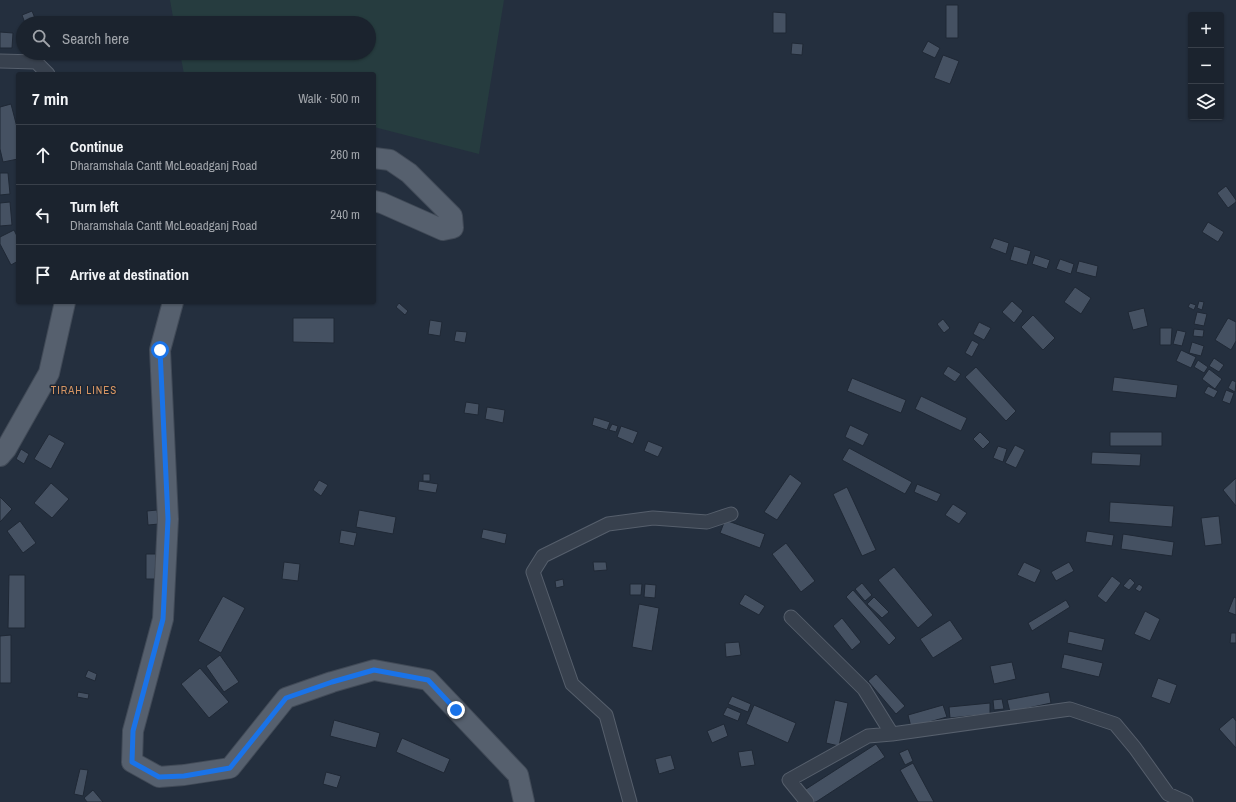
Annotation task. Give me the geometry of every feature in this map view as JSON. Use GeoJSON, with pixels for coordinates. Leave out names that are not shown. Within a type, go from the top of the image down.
{"type":"FeatureCollection","features":[{"type":"Feature","properties":{"kind":"main road"},"geometry":{"type":"LineString","coordinates":[[376,158],[390,160],[408,174],[452,216],[453,228],[443,230],[376,202]]}},
{"type":"Feature","properties":{"kind":"main road"},"geometry":{"type":"LineString","coordinates":[[0,456],[6,449],[49,373],[64,304]]}},
{"type":"Feature","properties":{"kind":"main road"},"geometry":{"type":"LineString","coordinates":[[172,304],[160,350],[168,519],[163,619],[133,731],[132,762],[159,777],[184,776],[230,768],[286,698],[332,682],[374,670],[428,680],[518,775],[524,802]]}},
{"type":"Feature","properties":{"kind":"street"},"geometry":{"type":"LineString","coordinates":[[0,61],[36,62],[46,72]]}},
{"type":"Feature","properties":{"kind":"street"},"geometry":{"type":"LineString","coordinates":[[630,802],[606,715],[572,684],[533,572],[543,556],[608,524],[653,518],[707,522],[731,514]]}},
{"type":"Feature","properties":{"kind":"street"},"geometry":{"type":"LineString","coordinates":[[791,617],[864,689],[892,734]]}},
{"type":"Feature","properties":{"kind":"street"},"geometry":{"type":"LineString","coordinates":[[807,802],[790,780],[868,736],[1070,709],[1115,724],[1135,748],[1168,794],[1186,802]]}},
{"type":"Feature","properties":{"kind":"green space"},"geometry":{"type":"Polygon","coordinates":[[[170,0],[504,0],[479,154],[376,128],[376,72],[184,72],[181,60],[376,60],[376,16],[173,16],[170,0]]]}},
{"type":"Feature","properties":{"kind":"building"},"geometry":{"type":"Polygon","coordinates":[[[946,5],[958,5],[958,38],[946,38],[946,5]]]}},
{"type":"Feature","properties":{"kind":"building"},"geometry":{"type":"Polygon","coordinates":[[[32,11],[34,16],[22,16],[32,11]]]}},
{"type":"Feature","properties":{"kind":"building"},"geometry":{"type":"Polygon","coordinates":[[[773,12],[786,13],[786,33],[773,33],[773,12]]]}},
{"type":"Feature","properties":{"kind":"building"},"geometry":{"type":"Polygon","coordinates":[[[0,32],[13,33],[12,48],[0,48],[0,32]]]}},
{"type":"Feature","properties":{"kind":"building"},"geometry":{"type":"Polygon","coordinates":[[[928,41],[940,48],[935,58],[922,52],[928,41]]]}},
{"type":"Feature","properties":{"kind":"building"},"geometry":{"type":"Polygon","coordinates":[[[792,43],[803,44],[802,55],[791,54],[792,43]]]}},
{"type":"Feature","properties":{"kind":"building"},"geometry":{"type":"Polygon","coordinates":[[[943,55],[959,61],[950,84],[934,78],[943,55]]]}},
{"type":"Feature","properties":{"kind":"building"},"geometry":{"type":"Polygon","coordinates":[[[11,104],[16,123],[16,159],[3,162],[0,149],[0,107],[11,104]]]}},
{"type":"Feature","properties":{"kind":"building"},"geometry":{"type":"Polygon","coordinates":[[[0,173],[8,173],[10,194],[0,195],[0,173]]]}},
{"type":"Feature","properties":{"kind":"building"},"geometry":{"type":"Polygon","coordinates":[[[1226,186],[1236,200],[1236,202],[1228,208],[1217,193],[1226,186]]]}},
{"type":"Feature","properties":{"kind":"building"},"geometry":{"type":"Polygon","coordinates":[[[10,202],[12,225],[0,226],[0,203],[10,202]]]}},
{"type":"Feature","properties":{"kind":"building"},"geometry":{"type":"Polygon","coordinates":[[[1208,222],[1224,232],[1218,242],[1202,232],[1208,222]]]}},
{"type":"Feature","properties":{"kind":"building"},"geometry":{"type":"Polygon","coordinates":[[[14,230],[16,234],[16,262],[11,265],[0,244],[0,237],[14,230]]]}},
{"type":"Feature","properties":{"kind":"building"},"geometry":{"type":"Polygon","coordinates":[[[994,238],[1009,243],[1006,254],[990,248],[994,238]]]}},
{"type":"Feature","properties":{"kind":"building"},"geometry":{"type":"Polygon","coordinates":[[[1014,246],[1031,251],[1027,265],[1010,260],[1014,246]]]}},
{"type":"Feature","properties":{"kind":"building"},"geometry":{"type":"Polygon","coordinates":[[[1035,255],[1050,260],[1047,269],[1032,264],[1035,255]]]}},
{"type":"Feature","properties":{"kind":"building"},"geometry":{"type":"Polygon","coordinates":[[[1060,259],[1074,264],[1071,274],[1056,269],[1060,259]]]}},
{"type":"Feature","properties":{"kind":"building"},"geometry":{"type":"Polygon","coordinates":[[[1079,261],[1098,266],[1096,277],[1076,272],[1079,261]]]}},
{"type":"Feature","properties":{"kind":"building"},"geometry":{"type":"Polygon","coordinates":[[[1075,287],[1091,298],[1081,314],[1064,302],[1075,287]]]}},
{"type":"Feature","properties":{"kind":"building"},"geometry":{"type":"Polygon","coordinates":[[[1012,301],[1023,311],[1014,323],[1002,312],[1012,301]]]}},
{"type":"Feature","properties":{"kind":"building"},"geometry":{"type":"Polygon","coordinates":[[[1199,301],[1204,302],[1202,310],[1197,308],[1199,301]]]}},
{"type":"Feature","properties":{"kind":"building"},"geometry":{"type":"Polygon","coordinates":[[[399,303],[408,311],[405,315],[396,307],[399,303]]]}},
{"type":"Feature","properties":{"kind":"building"},"geometry":{"type":"Polygon","coordinates":[[[1190,303],[1196,305],[1194,310],[1188,307],[1190,303]]]}},
{"type":"Feature","properties":{"kind":"building"},"geometry":{"type":"Polygon","coordinates":[[[1144,308],[1148,326],[1133,330],[1128,312],[1144,308]]]}},
{"type":"Feature","properties":{"kind":"building"},"geometry":{"type":"Polygon","coordinates":[[[1197,312],[1207,314],[1204,326],[1194,324],[1197,312]]]}},
{"type":"Feature","properties":{"kind":"building"},"geometry":{"type":"Polygon","coordinates":[[[1033,315],[1055,338],[1043,350],[1021,327],[1033,315]]]}},
{"type":"Feature","properties":{"kind":"building"},"geometry":{"type":"Polygon","coordinates":[[[293,318],[334,318],[334,343],[293,342],[293,318]]]}},
{"type":"Feature","properties":{"kind":"building"},"geometry":{"type":"Polygon","coordinates":[[[1228,318],[1236,322],[1236,341],[1231,350],[1215,340],[1228,318]]]}},
{"type":"Feature","properties":{"kind":"building"},"geometry":{"type":"Polygon","coordinates":[[[943,319],[950,328],[944,333],[937,324],[943,319]]]}},
{"type":"Feature","properties":{"kind":"building"},"geometry":{"type":"Polygon","coordinates":[[[430,320],[442,322],[440,336],[428,334],[430,320]]]}},
{"type":"Feature","properties":{"kind":"building"},"geometry":{"type":"Polygon","coordinates":[[[979,322],[991,328],[984,340],[973,334],[979,322]]]}},
{"type":"Feature","properties":{"kind":"building"},"geometry":{"type":"Polygon","coordinates":[[[1160,328],[1172,328],[1171,345],[1160,345],[1160,328]]]}},
{"type":"Feature","properties":{"kind":"building"},"geometry":{"type":"Polygon","coordinates":[[[1194,329],[1204,330],[1203,337],[1193,336],[1194,329]]]}},
{"type":"Feature","properties":{"kind":"building"},"geometry":{"type":"Polygon","coordinates":[[[1177,330],[1186,332],[1182,346],[1173,344],[1177,330]]]}},
{"type":"Feature","properties":{"kind":"building"},"geometry":{"type":"Polygon","coordinates":[[[456,331],[467,332],[465,343],[454,341],[456,331]]]}},
{"type":"Feature","properties":{"kind":"building"},"geometry":{"type":"Polygon","coordinates":[[[972,340],[979,344],[972,357],[965,353],[972,340]]]}},
{"type":"Feature","properties":{"kind":"building"},"geometry":{"type":"Polygon","coordinates":[[[1192,342],[1204,346],[1201,356],[1189,353],[1192,342]]]}},
{"type":"Feature","properties":{"kind":"building"},"geometry":{"type":"Polygon","coordinates":[[[1181,350],[1196,357],[1191,368],[1176,361],[1181,350]]]}},
{"type":"Feature","properties":{"kind":"building"},"geometry":{"type":"Polygon","coordinates":[[[1214,358],[1224,365],[1219,372],[1209,366],[1214,358]]]}},
{"type":"Feature","properties":{"kind":"building"},"geometry":{"type":"Polygon","coordinates":[[[1198,360],[1208,367],[1204,373],[1194,367],[1198,360]]]}},
{"type":"Feature","properties":{"kind":"building"},"geometry":{"type":"Polygon","coordinates":[[[948,366],[961,374],[955,382],[943,374],[948,366]]]}},
{"type":"Feature","properties":{"kind":"building"},"geometry":{"type":"Polygon","coordinates":[[[976,367],[1016,411],[1006,421],[965,377],[976,367]]]}},
{"type":"Feature","properties":{"kind":"building"},"geometry":{"type":"Polygon","coordinates":[[[1209,369],[1222,379],[1215,389],[1202,379],[1209,369]]]}},
{"type":"Feature","properties":{"kind":"building"},"geometry":{"type":"Polygon","coordinates":[[[1114,377],[1178,385],[1176,398],[1112,391],[1114,377]]]}},
{"type":"Feature","properties":{"kind":"building"},"geometry":{"type":"Polygon","coordinates":[[[852,378],[906,400],[901,413],[847,391],[852,378]]]}},
{"type":"Feature","properties":{"kind":"building"},"geometry":{"type":"Polygon","coordinates":[[[1232,380],[1236,382],[1235,392],[1228,388],[1232,380]]]}},
{"type":"Feature","properties":{"kind":"building"},"geometry":{"type":"Polygon","coordinates":[[[1208,386],[1218,391],[1214,398],[1204,393],[1208,386]]]}},
{"type":"Feature","properties":{"kind":"building"},"geometry":{"type":"Polygon","coordinates":[[[1226,390],[1234,393],[1230,404],[1222,401],[1226,390]]]}},
{"type":"Feature","properties":{"kind":"building"},"geometry":{"type":"Polygon","coordinates":[[[921,396],[967,418],[961,431],[915,409],[921,396]]]}},
{"type":"Feature","properties":{"kind":"building"},"geometry":{"type":"Polygon","coordinates":[[[466,402],[479,404],[478,415],[464,413],[466,402]]]}},
{"type":"Feature","properties":{"kind":"building"},"geometry":{"type":"Polygon","coordinates":[[[487,407],[505,410],[503,423],[485,419],[487,407]]]}},
{"type":"Feature","properties":{"kind":"building"},"geometry":{"type":"Polygon","coordinates":[[[594,417],[610,422],[607,430],[592,425],[594,417]]]}},
{"type":"Feature","properties":{"kind":"building"},"geometry":{"type":"Polygon","coordinates":[[[612,424],[618,426],[616,432],[609,430],[612,424]]]}},
{"type":"Feature","properties":{"kind":"building"},"geometry":{"type":"Polygon","coordinates":[[[850,425],[869,434],[863,446],[845,437],[850,425]]]}},
{"type":"Feature","properties":{"kind":"building"},"geometry":{"type":"Polygon","coordinates":[[[621,426],[638,432],[633,444],[617,437],[621,426]]]}},
{"type":"Feature","properties":{"kind":"building"},"geometry":{"type":"Polygon","coordinates":[[[980,432],[990,442],[983,449],[973,439],[980,432]]]}},
{"type":"Feature","properties":{"kind":"building"},"geometry":{"type":"Polygon","coordinates":[[[1110,432],[1162,432],[1162,446],[1110,446],[1110,432]]]}},
{"type":"Feature","properties":{"kind":"building"},"geometry":{"type":"Polygon","coordinates":[[[49,434],[65,443],[51,469],[34,459],[49,434]]]}},
{"type":"Feature","properties":{"kind":"building"},"geometry":{"type":"Polygon","coordinates":[[[648,441],[663,447],[658,457],[644,451],[648,441]]]}},
{"type":"Feature","properties":{"kind":"building"},"geometry":{"type":"Polygon","coordinates":[[[1015,445],[1025,450],[1016,468],[1005,463],[1015,445]]]}},
{"type":"Feature","properties":{"kind":"building"},"geometry":{"type":"Polygon","coordinates":[[[998,446],[1007,449],[1003,462],[993,458],[998,446]]]}},
{"type":"Feature","properties":{"kind":"building"},"geometry":{"type":"Polygon","coordinates":[[[849,448],[912,482],[905,494],[842,460],[849,448]]]}},
{"type":"Feature","properties":{"kind":"building"},"geometry":{"type":"Polygon","coordinates":[[[21,449],[29,454],[24,464],[16,459],[21,449]]]}},
{"type":"Feature","properties":{"kind":"building"},"geometry":{"type":"Polygon","coordinates":[[[1092,452],[1141,454],[1140,466],[1091,464],[1092,452]]]}},
{"type":"Feature","properties":{"kind":"building"},"geometry":{"type":"Polygon","coordinates":[[[423,474],[430,474],[430,481],[423,481],[423,474]]]}},
{"type":"Feature","properties":{"kind":"building"},"geometry":{"type":"Polygon","coordinates":[[[790,474],[802,483],[777,520],[764,512],[790,474]]]}},
{"type":"Feature","properties":{"kind":"building"},"geometry":{"type":"Polygon","coordinates":[[[1236,478],[1236,506],[1223,490],[1236,478]]]}},
{"type":"Feature","properties":{"kind":"building"},"geometry":{"type":"Polygon","coordinates":[[[319,480],[328,485],[321,496],[313,490],[319,480]]]}},
{"type":"Feature","properties":{"kind":"building"},"geometry":{"type":"Polygon","coordinates":[[[419,481],[438,484],[436,493],[418,490],[419,481]]]}},
{"type":"Feature","properties":{"kind":"building"},"geometry":{"type":"Polygon","coordinates":[[[51,483],[69,499],[52,518],[34,503],[51,483]]]}},
{"type":"Feature","properties":{"kind":"building"},"geometry":{"type":"Polygon","coordinates":[[[917,484],[941,494],[937,502],[914,492],[917,484]]]}},
{"type":"Feature","properties":{"kind":"building"},"geometry":{"type":"Polygon","coordinates":[[[847,487],[876,550],[862,556],[833,494],[847,487]]]}},
{"type":"Feature","properties":{"kind":"building"},"geometry":{"type":"Polygon","coordinates":[[[0,497],[12,509],[0,522],[0,497]]]}},
{"type":"Feature","properties":{"kind":"building"},"geometry":{"type":"Polygon","coordinates":[[[1110,502],[1174,506],[1172,527],[1109,522],[1110,502]]]}},
{"type":"Feature","properties":{"kind":"building"},"geometry":{"type":"Polygon","coordinates":[[[953,504],[967,513],[959,524],[945,515],[953,504]]]}},
{"type":"Feature","properties":{"kind":"building"},"geometry":{"type":"Polygon","coordinates":[[[157,510],[159,524],[148,525],[147,511],[157,510]]]}},
{"type":"Feature","properties":{"kind":"building"},"geometry":{"type":"Polygon","coordinates":[[[359,510],[396,517],[393,534],[356,527],[359,510]]]}},
{"type":"Feature","properties":{"kind":"building"},"geometry":{"type":"Polygon","coordinates":[[[1219,516],[1222,544],[1205,546],[1201,518],[1219,516]]]}},
{"type":"Feature","properties":{"kind":"building"},"geometry":{"type":"Polygon","coordinates":[[[725,520],[765,534],[760,548],[720,533],[725,520]]]}},
{"type":"Feature","properties":{"kind":"building"},"geometry":{"type":"Polygon","coordinates":[[[20,521],[36,543],[23,553],[7,531],[20,521]]]}},
{"type":"Feature","properties":{"kind":"building"},"geometry":{"type":"Polygon","coordinates":[[[483,529],[507,534],[505,544],[481,538],[483,529]]]}},
{"type":"Feature","properties":{"kind":"building"},"geometry":{"type":"Polygon","coordinates":[[[341,530],[357,533],[354,546],[339,543],[341,530]]]}},
{"type":"Feature","properties":{"kind":"building"},"geometry":{"type":"Polygon","coordinates":[[[1087,531],[1114,535],[1112,546],[1085,542],[1087,531]]]}},
{"type":"Feature","properties":{"kind":"building"},"geometry":{"type":"Polygon","coordinates":[[[1123,534],[1174,542],[1172,556],[1121,549],[1123,534]]]}},
{"type":"Feature","properties":{"kind":"building"},"geometry":{"type":"Polygon","coordinates":[[[786,543],[815,581],[801,592],[772,554],[786,543]]]}},
{"type":"Feature","properties":{"kind":"building"},"geometry":{"type":"Polygon","coordinates":[[[146,554],[156,554],[155,579],[146,579],[146,554]]]}},
{"type":"Feature","properties":{"kind":"building"},"geometry":{"type":"Polygon","coordinates":[[[284,562],[300,564],[298,581],[282,579],[284,562]]]}},
{"type":"Feature","properties":{"kind":"building"},"geometry":{"type":"Polygon","coordinates":[[[593,562],[606,562],[607,570],[594,571],[593,562]]]}},
{"type":"Feature","properties":{"kind":"building"},"geometry":{"type":"Polygon","coordinates":[[[1024,562],[1041,570],[1035,583],[1017,575],[1024,562]]]}},
{"type":"Feature","properties":{"kind":"building"},"geometry":{"type":"Polygon","coordinates":[[[1069,562],[1074,571],[1056,581],[1051,572],[1069,562]]]}},
{"type":"Feature","properties":{"kind":"building"},"geometry":{"type":"Polygon","coordinates":[[[894,567],[933,615],[918,628],[878,580],[894,567]]]}},
{"type":"Feature","properties":{"kind":"building"},"geometry":{"type":"Polygon","coordinates":[[[9,575],[25,575],[25,628],[8,628],[9,575]]]}},
{"type":"Feature","properties":{"kind":"building"},"geometry":{"type":"Polygon","coordinates":[[[1112,576],[1121,583],[1106,603],[1097,596],[1112,576]]]}},
{"type":"Feature","properties":{"kind":"building"},"geometry":{"type":"Polygon","coordinates":[[[1130,578],[1135,583],[1129,590],[1123,586],[1130,578]]]}},
{"type":"Feature","properties":{"kind":"building"},"geometry":{"type":"Polygon","coordinates":[[[563,579],[564,586],[556,588],[555,581],[563,579]]]}},
{"type":"Feature","properties":{"kind":"building"},"geometry":{"type":"Polygon","coordinates":[[[862,583],[872,595],[865,601],[855,589],[862,583]]]}},
{"type":"Feature","properties":{"kind":"building"},"geometry":{"type":"Polygon","coordinates":[[[630,584],[642,584],[641,595],[630,595],[630,584]]]}},
{"type":"Feature","properties":{"kind":"building"},"geometry":{"type":"Polygon","coordinates":[[[645,584],[656,585],[655,598],[644,597],[645,584]]]}},
{"type":"Feature","properties":{"kind":"building"},"geometry":{"type":"Polygon","coordinates":[[[1139,584],[1143,587],[1140,592],[1135,589],[1139,584]]]}},
{"type":"Feature","properties":{"kind":"building"},"geometry":{"type":"Polygon","coordinates":[[[853,590],[896,638],[889,645],[846,597],[853,590]]]}},
{"type":"Feature","properties":{"kind":"building"},"geometry":{"type":"Polygon","coordinates":[[[745,594],[765,606],[759,615],[739,604],[745,594]]]}},
{"type":"Feature","properties":{"kind":"building"},"geometry":{"type":"Polygon","coordinates":[[[223,596],[245,608],[221,653],[198,641],[223,596]]]}},
{"type":"Feature","properties":{"kind":"building"},"geometry":{"type":"Polygon","coordinates":[[[874,597],[889,612],[882,618],[867,604],[874,597]]]}},
{"type":"Feature","properties":{"kind":"building"},"geometry":{"type":"Polygon","coordinates":[[[1234,597],[1236,598],[1236,615],[1228,612],[1234,597]]]}},
{"type":"Feature","properties":{"kind":"building"},"geometry":{"type":"Polygon","coordinates":[[[1066,600],[1070,607],[1032,631],[1028,623],[1066,600]]]}},
{"type":"Feature","properties":{"kind":"building"},"geometry":{"type":"Polygon","coordinates":[[[639,604],[659,608],[652,651],[632,647],[639,604]]]}},
{"type":"Feature","properties":{"kind":"building"},"geometry":{"type":"Polygon","coordinates":[[[1145,611],[1160,619],[1150,641],[1134,634],[1145,611]]]}},
{"type":"Feature","properties":{"kind":"building"},"geometry":{"type":"Polygon","coordinates":[[[842,618],[861,642],[852,650],[833,626],[842,618]]]}},
{"type":"Feature","properties":{"kind":"building"},"geometry":{"type":"Polygon","coordinates":[[[950,620],[963,639],[933,658],[920,639],[950,620]]]}},
{"type":"Feature","properties":{"kind":"building"},"geometry":{"type":"Polygon","coordinates":[[[1069,631],[1105,639],[1102,651],[1067,643],[1069,631]]]}},
{"type":"Feature","properties":{"kind":"building"},"geometry":{"type":"Polygon","coordinates":[[[1231,633],[1236,633],[1236,643],[1230,643],[1231,633]]]}},
{"type":"Feature","properties":{"kind":"building"},"geometry":{"type":"Polygon","coordinates":[[[11,635],[11,683],[0,683],[0,636],[11,635]]]}},
{"type":"Feature","properties":{"kind":"building"},"geometry":{"type":"Polygon","coordinates":[[[739,642],[741,655],[726,657],[725,643],[739,642]]]}},
{"type":"Feature","properties":{"kind":"building"},"geometry":{"type":"Polygon","coordinates":[[[1064,654],[1103,663],[1099,677],[1061,668],[1064,654]]]}},
{"type":"Feature","properties":{"kind":"building"},"geometry":{"type":"Polygon","coordinates":[[[220,655],[239,682],[224,692],[206,666],[220,655]]]}},
{"type":"Feature","properties":{"kind":"building"},"geometry":{"type":"Polygon","coordinates":[[[1012,662],[1016,679],[994,684],[990,666],[1012,662]]]}},
{"type":"Feature","properties":{"kind":"building"},"geometry":{"type":"Polygon","coordinates":[[[200,668],[229,702],[209,718],[181,684],[200,668]]]}},
{"type":"Feature","properties":{"kind":"building"},"geometry":{"type":"Polygon","coordinates":[[[88,670],[97,674],[95,681],[85,677],[88,670]]]}},
{"type":"Feature","properties":{"kind":"building"},"geometry":{"type":"Polygon","coordinates":[[[876,674],[905,706],[896,714],[868,681],[876,674]]]}},
{"type":"Feature","properties":{"kind":"building"},"geometry":{"type":"Polygon","coordinates":[[[1158,678],[1177,685],[1170,704],[1151,697],[1158,678]]]}},
{"type":"Feature","properties":{"kind":"building"},"geometry":{"type":"Polygon","coordinates":[[[78,692],[89,694],[88,699],[77,697],[78,692]]]}},
{"type":"Feature","properties":{"kind":"building"},"geometry":{"type":"Polygon","coordinates":[[[1049,692],[1051,703],[1010,712],[1007,700],[1049,692]]]}},
{"type":"Feature","properties":{"kind":"building"},"geometry":{"type":"Polygon","coordinates":[[[732,696],[751,704],[748,712],[728,704],[732,696]]]}},
{"type":"Feature","properties":{"kind":"building"},"geometry":{"type":"Polygon","coordinates":[[[1002,699],[1004,709],[994,710],[993,700],[1002,699]]]}},
{"type":"Feature","properties":{"kind":"building"},"geometry":{"type":"Polygon","coordinates":[[[835,700],[848,703],[839,746],[826,743],[835,700]]]}},
{"type":"Feature","properties":{"kind":"building"},"geometry":{"type":"Polygon","coordinates":[[[990,703],[990,714],[950,718],[949,707],[990,703]]]}},
{"type":"Feature","properties":{"kind":"building"},"geometry":{"type":"Polygon","coordinates":[[[754,705],[796,723],[788,743],[746,724],[754,705]]]}},
{"type":"Feature","properties":{"kind":"building"},"geometry":{"type":"Polygon","coordinates":[[[943,705],[947,717],[911,727],[908,715],[943,705]]]}},
{"type":"Feature","properties":{"kind":"building"},"geometry":{"type":"Polygon","coordinates":[[[727,707],[741,713],[738,721],[723,715],[727,707]]]}},
{"type":"Feature","properties":{"kind":"building"},"geometry":{"type":"Polygon","coordinates":[[[1233,717],[1236,721],[1236,748],[1219,729],[1233,717]]]}},
{"type":"Feature","properties":{"kind":"building"},"geometry":{"type":"Polygon","coordinates":[[[334,720],[380,733],[376,748],[330,736],[334,720]]]}},
{"type":"Feature","properties":{"kind":"building"},"geometry":{"type":"Polygon","coordinates":[[[724,724],[728,736],[712,743],[707,731],[724,724]]]}},
{"type":"Feature","properties":{"kind":"building"},"geometry":{"type":"Polygon","coordinates":[[[402,738],[450,759],[444,773],[396,752],[402,738]]]}},
{"type":"Feature","properties":{"kind":"building"},"geometry":{"type":"Polygon","coordinates":[[[876,744],[885,757],[816,802],[810,802],[803,791],[876,744]]]}},
{"type":"Feature","properties":{"kind":"building"},"geometry":{"type":"Polygon","coordinates":[[[908,749],[913,761],[905,765],[899,753],[908,749]]]}},
{"type":"Feature","properties":{"kind":"building"},"geometry":{"type":"Polygon","coordinates":[[[752,750],[755,765],[741,767],[738,752],[752,750]]]}},
{"type":"Feature","properties":{"kind":"building"},"geometry":{"type":"Polygon","coordinates":[[[671,755],[675,769],[659,774],[655,759],[671,755]]]}},
{"type":"Feature","properties":{"kind":"building"},"geometry":{"type":"Polygon","coordinates":[[[913,763],[934,802],[918,802],[900,770],[913,763]]]}},
{"type":"Feature","properties":{"kind":"building"},"geometry":{"type":"Polygon","coordinates":[[[80,769],[88,770],[83,796],[74,794],[80,769]]]}},
{"type":"Feature","properties":{"kind":"building"},"geometry":{"type":"Polygon","coordinates":[[[326,772],[341,776],[337,788],[323,784],[326,772]]]}},
{"type":"Feature","properties":{"kind":"building"},"geometry":{"type":"Polygon","coordinates":[[[93,790],[103,802],[87,802],[84,798],[93,790]]]}},
{"type":"Feature","properties":{"kind":"district","name":"TIRAH LINES"},"geometry":{"type":"Point","coordinates":[84,390]}},
{"type":"Feature","properties":{"kind":"route"},"geometry":{"type":"LineString","coordinates":[[160,350],[168,519],[163,619],[133,731],[132,762],[159,777],[184,776],[230,768],[286,698],[332,682],[374,670],[428,680],[456,710]]}}]}
